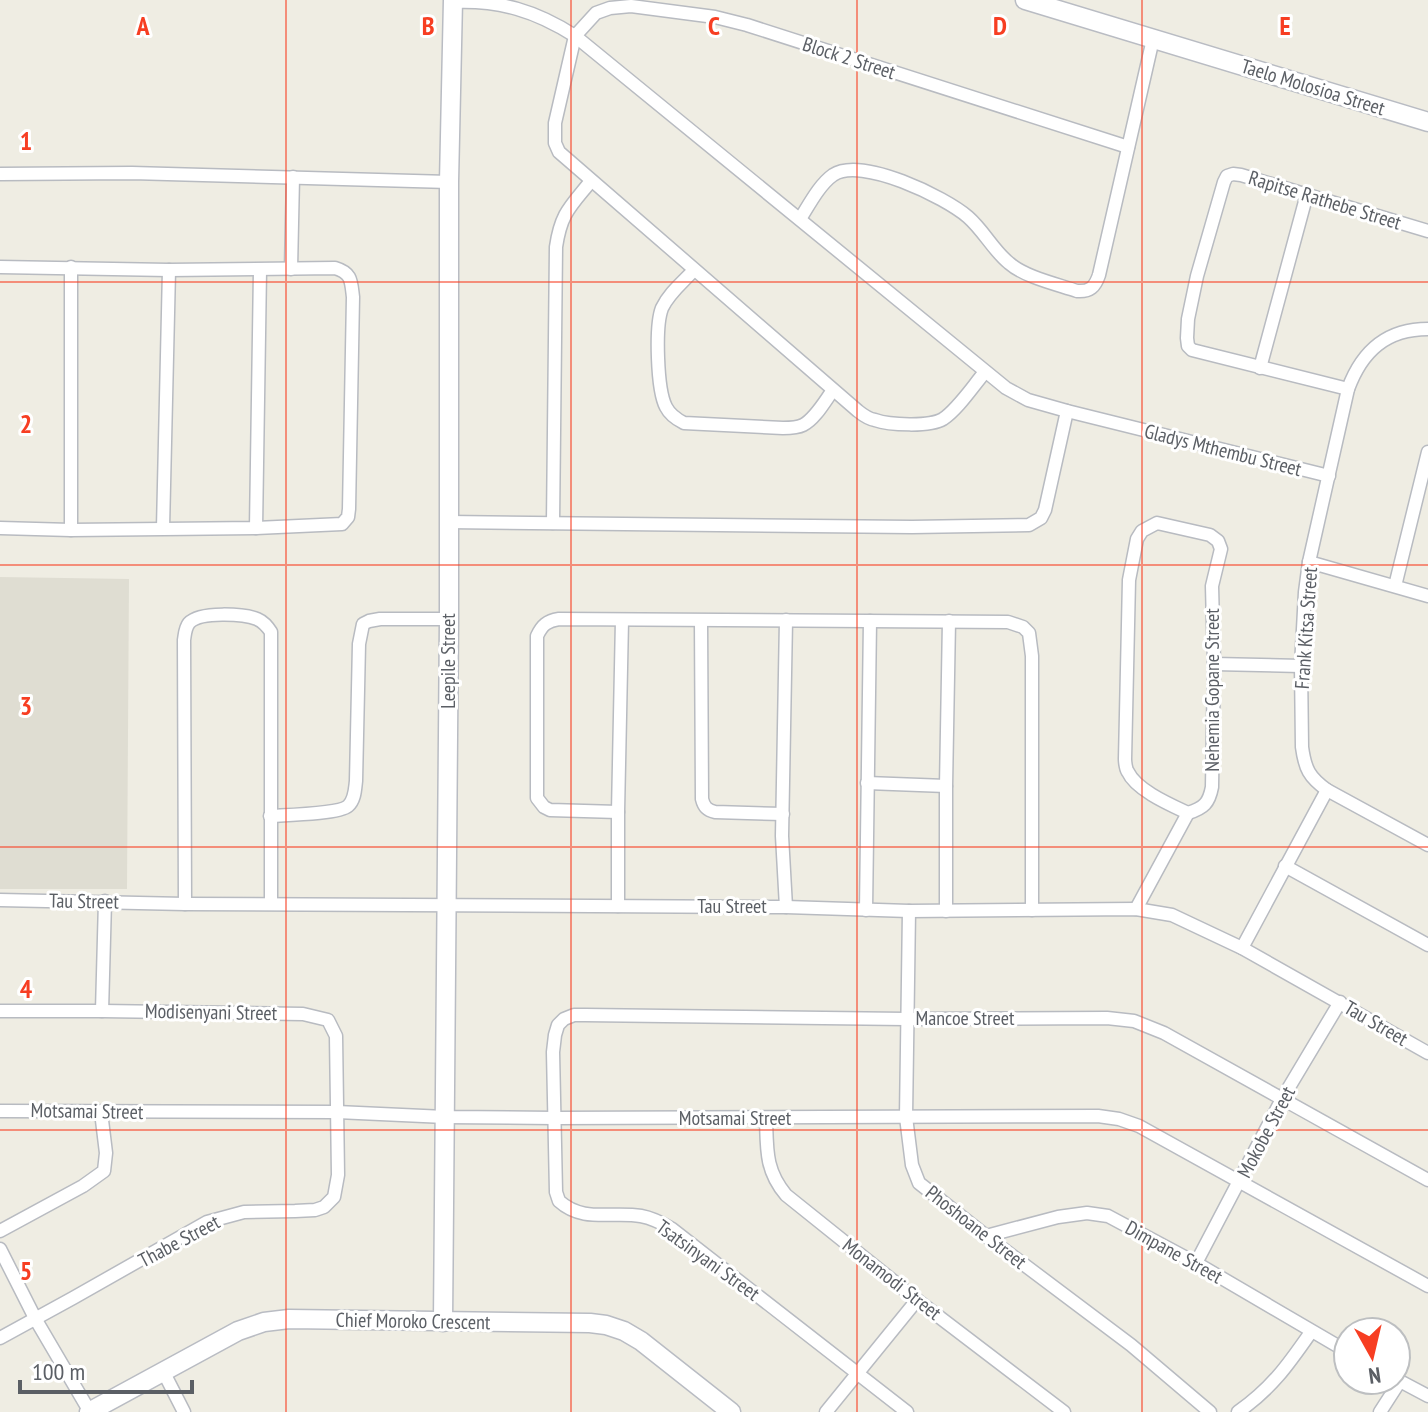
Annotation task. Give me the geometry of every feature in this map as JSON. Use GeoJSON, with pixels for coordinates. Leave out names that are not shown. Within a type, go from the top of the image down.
{"type":"FeatureCollection","features":[{"type":"Feature","properties":{"kind":"street","name":"Taelo Molosioa Street"},"geometry":{"type":"LineString","coordinates":[[1025,0],[1428,122]]}},
{"type":"Feature","properties":{"kind":"street","name":"Gladys Mthembu Street"},"geometry":{"type":"LineString","coordinates":[[453,1],[478,1],[512,7],[552,21],[575,36],[985,372],[1028,400],[1329,476]]}},
{"type":"Feature","properties":{"kind":"street","name":"Leepile Street"},"geometry":{"type":"LineString","coordinates":[[443,1322],[449,182],[453,1]]}},
{"type":"Feature","properties":{"kind":"street","name":"Block 2 Street"},"geometry":{"type":"LineString","coordinates":[[575,36],[596,13],[610,8],[631,6],[715,17],[1128,147]]}},
{"type":"Feature","properties":{"kind":"street"},"geometry":{"type":"LineString","coordinates":[[575,36],[555,123],[555,143],[559,152],[858,411],[876,421],[929,424],[940,421],[985,372]]}},
{"type":"Feature","properties":{"kind":"street"},"geometry":{"type":"LineString","coordinates":[[800,219],[832,175],[855,169],[870,171],[930,192],[954,206],[982,231],[1002,258],[1018,270],[1085,292],[1096,284],[1099,275],[1153,39]]}},
{"type":"Feature","properties":{"kind":"street"},"geometry":{"type":"LineString","coordinates":[[0,174],[132,173],[449,182]]}},
{"type":"Feature","properties":{"kind":"street","name":"Rapitse Rathebe Street"},"geometry":{"type":"LineString","coordinates":[[1348,389],[1192,350],[1188,346],[1186,331],[1197,276],[1227,176],[1241,175],[1428,231]]}},
{"type":"Feature","properties":{"kind":"street"},"geometry":{"type":"LineString","coordinates":[[291,269],[293,177]]}},
{"type":"Feature","properties":{"kind":"street"},"geometry":{"type":"LineString","coordinates":[[553,523],[556,247],[561,221],[591,181]]}},
{"type":"Feature","properties":{"kind":"street"},"geometry":{"type":"LineString","coordinates":[[1260,368],[1307,194]]}},
{"type":"Feature","properties":{"kind":"street"},"geometry":{"type":"LineString","coordinates":[[0,267],[169,270],[335,268],[345,271],[350,277],[353,297],[348,517],[342,524],[256,528],[0,528]]}},
{"type":"Feature","properties":{"kind":"street"},"geometry":{"type":"LineString","coordinates":[[71,267],[71,530]]}},
{"type":"Feature","properties":{"kind":"street"},"geometry":{"type":"LineString","coordinates":[[163,528],[169,270]]}},
{"type":"Feature","properties":{"kind":"street"},"geometry":{"type":"LineString","coordinates":[[256,528],[260,270]]}},
{"type":"Feature","properties":{"kind":"street"},"geometry":{"type":"LineString","coordinates":[[694,270],[669,297],[659,316],[657,331],[661,393],[664,404],[675,418],[684,423],[783,428],[802,426],[833,390]]}},
{"type":"Feature","properties":{"kind":"street","name":"Frank Kitsa Street"},"geometry":{"type":"LineString","coordinates":[[1327,790],[1313,780],[1302,747],[1301,666],[1309,562],[1354,372],[1366,354],[1380,342],[1417,329],[1428,329]]}},
{"type":"Feature","properties":{"kind":"street"},"geometry":{"type":"LineString","coordinates":[[448,522],[912,527],[1029,525],[1041,518],[1045,510],[1067,411]]}},
{"type":"Feature","properties":{"kind":"street"},"geometry":{"type":"LineString","coordinates":[[1395,586],[1422,504],[1428,452]]}},
{"type":"Feature","properties":{"kind":"street","name":"Nehemia Gopane Street"},"geometry":{"type":"LineString","coordinates":[[1157,523],[1210,535],[1218,541],[1221,549],[1212,586],[1212,787],[1209,800],[1202,808],[1188,813],[1134,781],[1127,771],[1125,759],[1129,580],[1137,539],[1142,531],[1157,523]]}},
{"type":"Feature","properties":{"kind":"street"},"geometry":{"type":"LineString","coordinates":[[1309,562],[1428,596]]}},
{"type":"Feature","properties":{"kind":"street"},"geometry":{"type":"LineString","coordinates":[[185,904],[184,640],[186,628],[196,617],[226,615],[253,618],[271,632],[271,903]]}},
{"type":"Feature","properties":{"kind":"street"},"geometry":{"type":"LineString","coordinates":[[270,816],[338,810],[350,805],[356,781],[359,644],[363,624],[380,619],[449,619]]}},
{"type":"Feature","properties":{"kind":"street"},"geometry":{"type":"LineString","coordinates":[[618,906],[622,620]]}},
{"type":"Feature","properties":{"kind":"street"},"geometry":{"type":"LineString","coordinates":[[786,620],[782,836],[786,907]]}},
{"type":"Feature","properties":{"kind":"street"},"geometry":{"type":"LineString","coordinates":[[618,812],[557,811],[544,807],[537,798],[537,636],[547,621],[1008,622],[1029,633],[1032,656],[1032,910]]}},
{"type":"Feature","properties":{"kind":"street"},"geometry":{"type":"LineString","coordinates":[[701,621],[704,806],[715,812],[783,814]]}},
{"type":"Feature","properties":{"kind":"street"},"geometry":{"type":"LineString","coordinates":[[866,910],[870,621]]}},
{"type":"Feature","properties":{"kind":"street"},"geometry":{"type":"LineString","coordinates":[[946,911],[949,621]]}},
{"type":"Feature","properties":{"kind":"street"},"geometry":{"type":"LineString","coordinates":[[1214,664],[1301,666]]}},
{"type":"Feature","properties":{"kind":"street"},"geometry":{"type":"LineString","coordinates":[[867,783],[946,786]]}},
{"type":"Feature","properties":{"kind":"street"},"geometry":{"type":"LineString","coordinates":[[1242,948],[1327,790],[1428,845]]}},
{"type":"Feature","properties":{"kind":"street"},"geometry":{"type":"LineString","coordinates":[[1136,909],[1188,813]]}},
{"type":"Feature","properties":{"kind":"street"},"geometry":{"type":"LineString","coordinates":[[1285,866],[1428,945]]}},
{"type":"Feature","properties":{"kind":"street","name":"Tau Street"},"geometry":{"type":"LineString","coordinates":[[0,900],[786,907],[909,911],[1136,909],[1172,915],[1242,948],[1428,1053]]}},
{"type":"Feature","properties":{"kind":"street"},"geometry":{"type":"LineString","coordinates":[[102,1011],[105,901]]}},
{"type":"Feature","properties":{"kind":"street","name":"Phoshoane Street"},"geometry":{"type":"LineString","coordinates":[[909,911],[906,1117],[912,1165],[919,1183],[1131,1345],[1210,1412]]}},
{"type":"Feature","properties":{"kind":"street","name":"Mokobe Street"},"geometry":{"type":"LineString","coordinates":[[1196,1263],[1282,1099],[1340,1002]]}},
{"type":"Feature","properties":{"kind":"street","name":"Modisenyani Street"},"geometry":{"type":"LineString","coordinates":[[0,1011],[303,1014],[328,1020],[336,1036],[337,1112]]}},
{"type":"Feature","properties":{"kind":"street","name":"Mancoe Street"},"geometry":{"type":"LineString","coordinates":[[555,1118],[555,1035],[558,1025],[574,1015],[1107,1018],[1134,1021],[1164,1033],[1428,1180]]}},
{"type":"Feature","properties":{"kind":"street","name":"Motsamai Street"},"geometry":{"type":"LineString","coordinates":[[0,1111],[337,1112],[555,1118],[1098,1116],[1139,1126],[1428,1286]]}},
{"type":"Feature","properties":{"kind":"street"},"geometry":{"type":"LineString","coordinates":[[0,1231],[83,1186],[104,1171],[106,1153],[101,1112]]}},
{"type":"Feature","properties":{"kind":"street","name":"Thabe Street"},"geometry":{"type":"LineString","coordinates":[[0,1338],[207,1222],[244,1212],[324,1207],[337,1189],[337,1112]]}},
{"type":"Feature","properties":{"kind":"street","name":"Tsatsinyani Street"},"geometry":{"type":"LineString","coordinates":[[555,1118],[556,1192],[559,1201],[566,1207],[591,1214],[643,1216],[672,1229],[907,1412]]}},
{"type":"Feature","properties":{"kind":"street","name":"Monamodi Street"},"geometry":{"type":"LineString","coordinates":[[766,1118],[770,1169],[786,1195],[1064,1412]]}},
{"type":"Feature","properties":{"kind":"street","name":"Dimpane Street"},"geometry":{"type":"LineString","coordinates":[[986,1236],[1058,1217],[1098,1213],[1121,1222],[1196,1263],[1332,1343]]}},
{"type":"Feature","properties":{"kind":"street"},"geometry":{"type":"LineString","coordinates":[[0,1249],[36,1320],[90,1412]]}},
{"type":"Feature","properties":{"kind":"street"},"geometry":{"type":"LineString","coordinates":[[826,1412],[917,1300]]}},
{"type":"Feature","properties":{"kind":"street","name":"Chief Moroko Crescent"},"geometry":{"type":"LineString","coordinates":[[90,1412],[238,1331],[275,1320],[606,1325],[641,1341],[731,1412]]}},
{"type":"Feature","properties":{"kind":"street"},"geometry":{"type":"LineString","coordinates":[[1238,1412],[1271,1385],[1311,1332]]}},
{"type":"Feature","properties":{"kind":"street"},"geometry":{"type":"LineString","coordinates":[[163,1371],[184,1412]]}},
{"type":"Feature","properties":{"kind":"shaded area"},"geometry":{"type":"Polygon","coordinates":[[[0,577],[129,579],[127,889],[0,889],[0,577]]]}}]}
